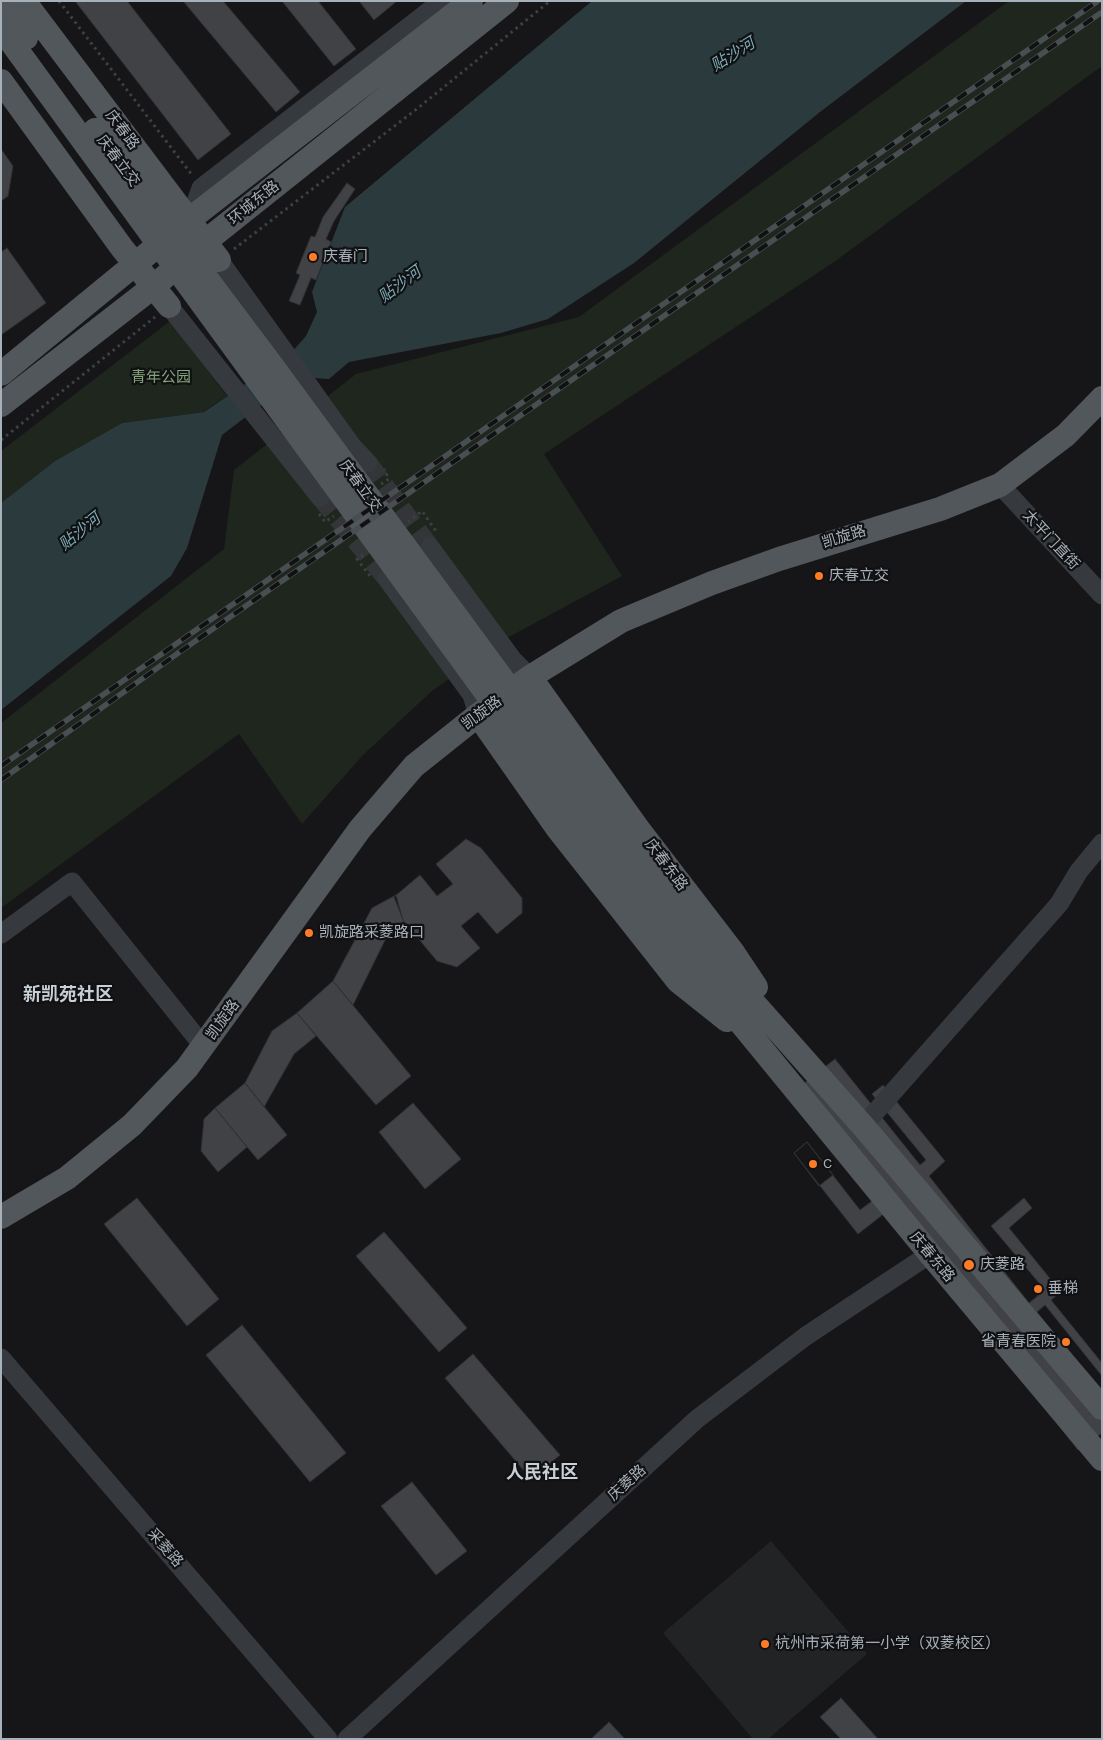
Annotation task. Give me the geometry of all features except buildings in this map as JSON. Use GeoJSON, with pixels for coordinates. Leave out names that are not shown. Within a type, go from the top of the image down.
{"type":"FeatureCollection","features":[{"type":"Feature","properties":{"kind":"main road","name":"庆春路"},"geometry":{"type":"LineString","coordinates":[[24,1],[219,260]]}},
{"type":"Feature","properties":{"kind":"main road","name":"环城东路"},"geometry":{"type":"LineString","coordinates":[[1,374],[190,219],[471,1]]}},
{"type":"Feature","properties":{"kind":"main road","name":"环城东路"},"geometry":{"type":"LineString","coordinates":[[1,404],[153,287],[206,241],[507,1]]}},
{"type":"Feature","properties":{"kind":"main road","name":"庆春立交"},"geometry":{"type":"LineString","coordinates":[[1,5],[270,363],[634,858],[713,972]]}},
{"type":"Feature","properties":{"kind":"main road","name":"庆春立交"},"geometry":{"type":"LineString","coordinates":[[1,28],[616,872],[713,972]]}},
{"type":"Feature","properties":{"kind":"main road"},"geometry":{"type":"LineString","coordinates":[[1,81],[122,248],[169,306]]}},
{"type":"Feature","properties":{"kind":"main road","name":"凯旋路"},"geometry":{"type":"LineString","coordinates":[[1,1217],[66,1178],[132,1125],[187,1068],[360,829],[414,766],[478,715],[530,677],[621,621],[712,583],[809,548],[940,508],[1000,485],[1066,435],[1102,398]]}},
{"type":"Feature","properties":{"kind":"main road","name":"庆春东路"},"geometry":{"type":"LineString","coordinates":[[530,677],[636,826],[732,951],[800,1055]]}},
{"type":"Feature","properties":{"kind":"main road","name":"庆春东路"},"geometry":{"type":"LineString","coordinates":[[478,715],[558,829],[678,981],[766,1052]]}},
{"type":"Feature","properties":{"kind":"main road","name":"庆春东路"},"geometry":{"type":"LineString","coordinates":[[713,972],[766,1052],[930,1254],[1102,1458]]}},
{"type":"Feature","properties":{"kind":"main road","name":"庆春东路"},"geometry":{"type":"LineString","coordinates":[[713,972],[800,1055],[863,1126],[1102,1408]]}},
{"type":"Feature","properties":{"kind":"street"},"geometry":{"type":"LineString","coordinates":[[190,219],[201,188],[442,1]]}},
{"type":"Feature","properties":{"kind":"street"},"geometry":{"type":"LineString","coordinates":[[219,260],[352,446],[368,463]]}},
{"type":"Feature","properties":{"kind":"street"},"geometry":{"type":"LineString","coordinates":[[169,306],[320,497]]}},
{"type":"Feature","properties":{"kind":"street","name":"太平门直街"},"geometry":{"type":"LineString","coordinates":[[1000,485],[1102,595]]}},
{"type":"Feature","properties":{"kind":"street"},"geometry":{"type":"LineString","coordinates":[[430,547],[513,660],[530,677]]}},
{"type":"Feature","properties":{"kind":"street"},"geometry":{"type":"LineString","coordinates":[[387,579],[472,695],[478,715]]}},
{"type":"Feature","properties":{"kind":"street"},"geometry":{"type":"LineString","coordinates":[[863,1126],[1059,904],[1079,871],[1102,843]]}},
{"type":"Feature","properties":{"kind":"street"},"geometry":{"type":"LineString","coordinates":[[1,934],[72,882],[204,1046]]}},
{"type":"Feature","properties":{"kind":"street","name":"庆菱路"},"geometry":{"type":"LineString","coordinates":[[347,1739],[697,1419],[806,1336],[930,1254]]}},
{"type":"Feature","properties":{"kind":"street","name":"采菱路"},"geometry":{"type":"LineString","coordinates":[[1,1358],[328,1739]]}},
{"type":"Feature","properties":{"kind":"path"},"geometry":{"type":"LineString","coordinates":[[59,1],[201,188]]}},
{"type":"Feature","properties":{"kind":"path"},"geometry":{"type":"LineString","coordinates":[[219,260],[418,108],[550,1]]}},
{"type":"Feature","properties":{"kind":"path"},"geometry":{"type":"LineString","coordinates":[[1,440],[169,306]]}},
{"type":"Feature","properties":{"kind":"shaded area","name":"杭州市采荷第一小学（双菱校区）"},"geometry":{"type":"Polygon","coordinates":[[[771,1541],[867,1654],[768,1739],[753,1739],[663,1633],[771,1541]]]}},
{"type":"Feature","properties":{"kind":"green space"},"geometry":{"type":"Polygon","coordinates":[[[1009,1],[1102,1],[1102,66],[834,262],[544,454],[622,576],[507,638],[432,691],[363,755],[302,824],[239,734],[1,908],[1,723],[224,549],[234,470],[356,374],[579,317],[1009,1]]]}},
{"type":"Feature","properties":{"kind":"green space","name":"青年公园"},"geometry":{"type":"Polygon","coordinates":[[[170,321],[227,396],[203,412],[122,423],[55,461],[1,503],[1,451],[170,321]]]}},
{"type":"Feature","properties":{"kind":"water","name":"贴沙河"},"geometry":{"type":"Polygon","coordinates":[[[592,1],[966,1],[820,112],[634,263],[548,319],[501,333],[349,362],[329,379],[313,378],[305,372],[222,435],[187,548],[171,576],[1,710],[1,503],[55,461],[122,423],[204,412],[291,353],[306,336],[317,312],[312,292],[345,207],[592,1]]]}},
{"type":"Feature","properties":{"kind":"tunnel"},"geometry":{"type":"LineString","coordinates":[[368,463],[430,547]]}},
{"type":"Feature","properties":{"kind":"tunnel"},"geometry":{"type":"LineString","coordinates":[[320,497],[387,579]]}},
{"type":"Feature","properties":{"kind":"railway"},"geometry":{"type":"LineString","coordinates":[[1,766],[1098,1]]}},
{"type":"Feature","properties":{"kind":"railway"},"geometry":{"type":"LineString","coordinates":[[1,780],[181,651],[1102,12]]}},
{"type":"Feature","properties":{"kind":"place","name":"庆春门"},"geometry":{"type":"Point","coordinates":[313,257]}},
{"type":"Feature","properties":{"kind":"place","name":"庆春立交"},"geometry":{"type":"Point","coordinates":[819,576]}},
{"type":"Feature","properties":{"kind":"place","name":"凯旋路采菱路口"},"geometry":{"type":"Point","coordinates":[309,933]}},
{"type":"Feature","properties":{"kind":"place","name":"C"},"geometry":{"type":"Point","coordinates":[813,1164]}},
{"type":"Feature","properties":{"kind":"place","name":"庆菱路"},"geometry":{"type":"Point","coordinates":[969,1265]}},
{"type":"Feature","properties":{"kind":"place","name":"垂梯"},"geometry":{"type":"Point","coordinates":[1038,1289]}},
{"type":"Feature","properties":{"kind":"place","name":"省青春医院"},"geometry":{"type":"Point","coordinates":[1066,1342]}},
{"type":"Feature","properties":{"kind":"place","name":"杭州市采荷第一小学（双菱校区）"},"geometry":{"type":"Point","coordinates":[765,1644]}},
{"type":"Feature","properties":{"kind":"district","name":"新凯苑社区"},"geometry":{"type":"Point","coordinates":[68,995]}},
{"type":"Feature","properties":{"kind":"district","name":"人民社区"},"geometry":{"type":"Point","coordinates":[542,1473]}}]}
